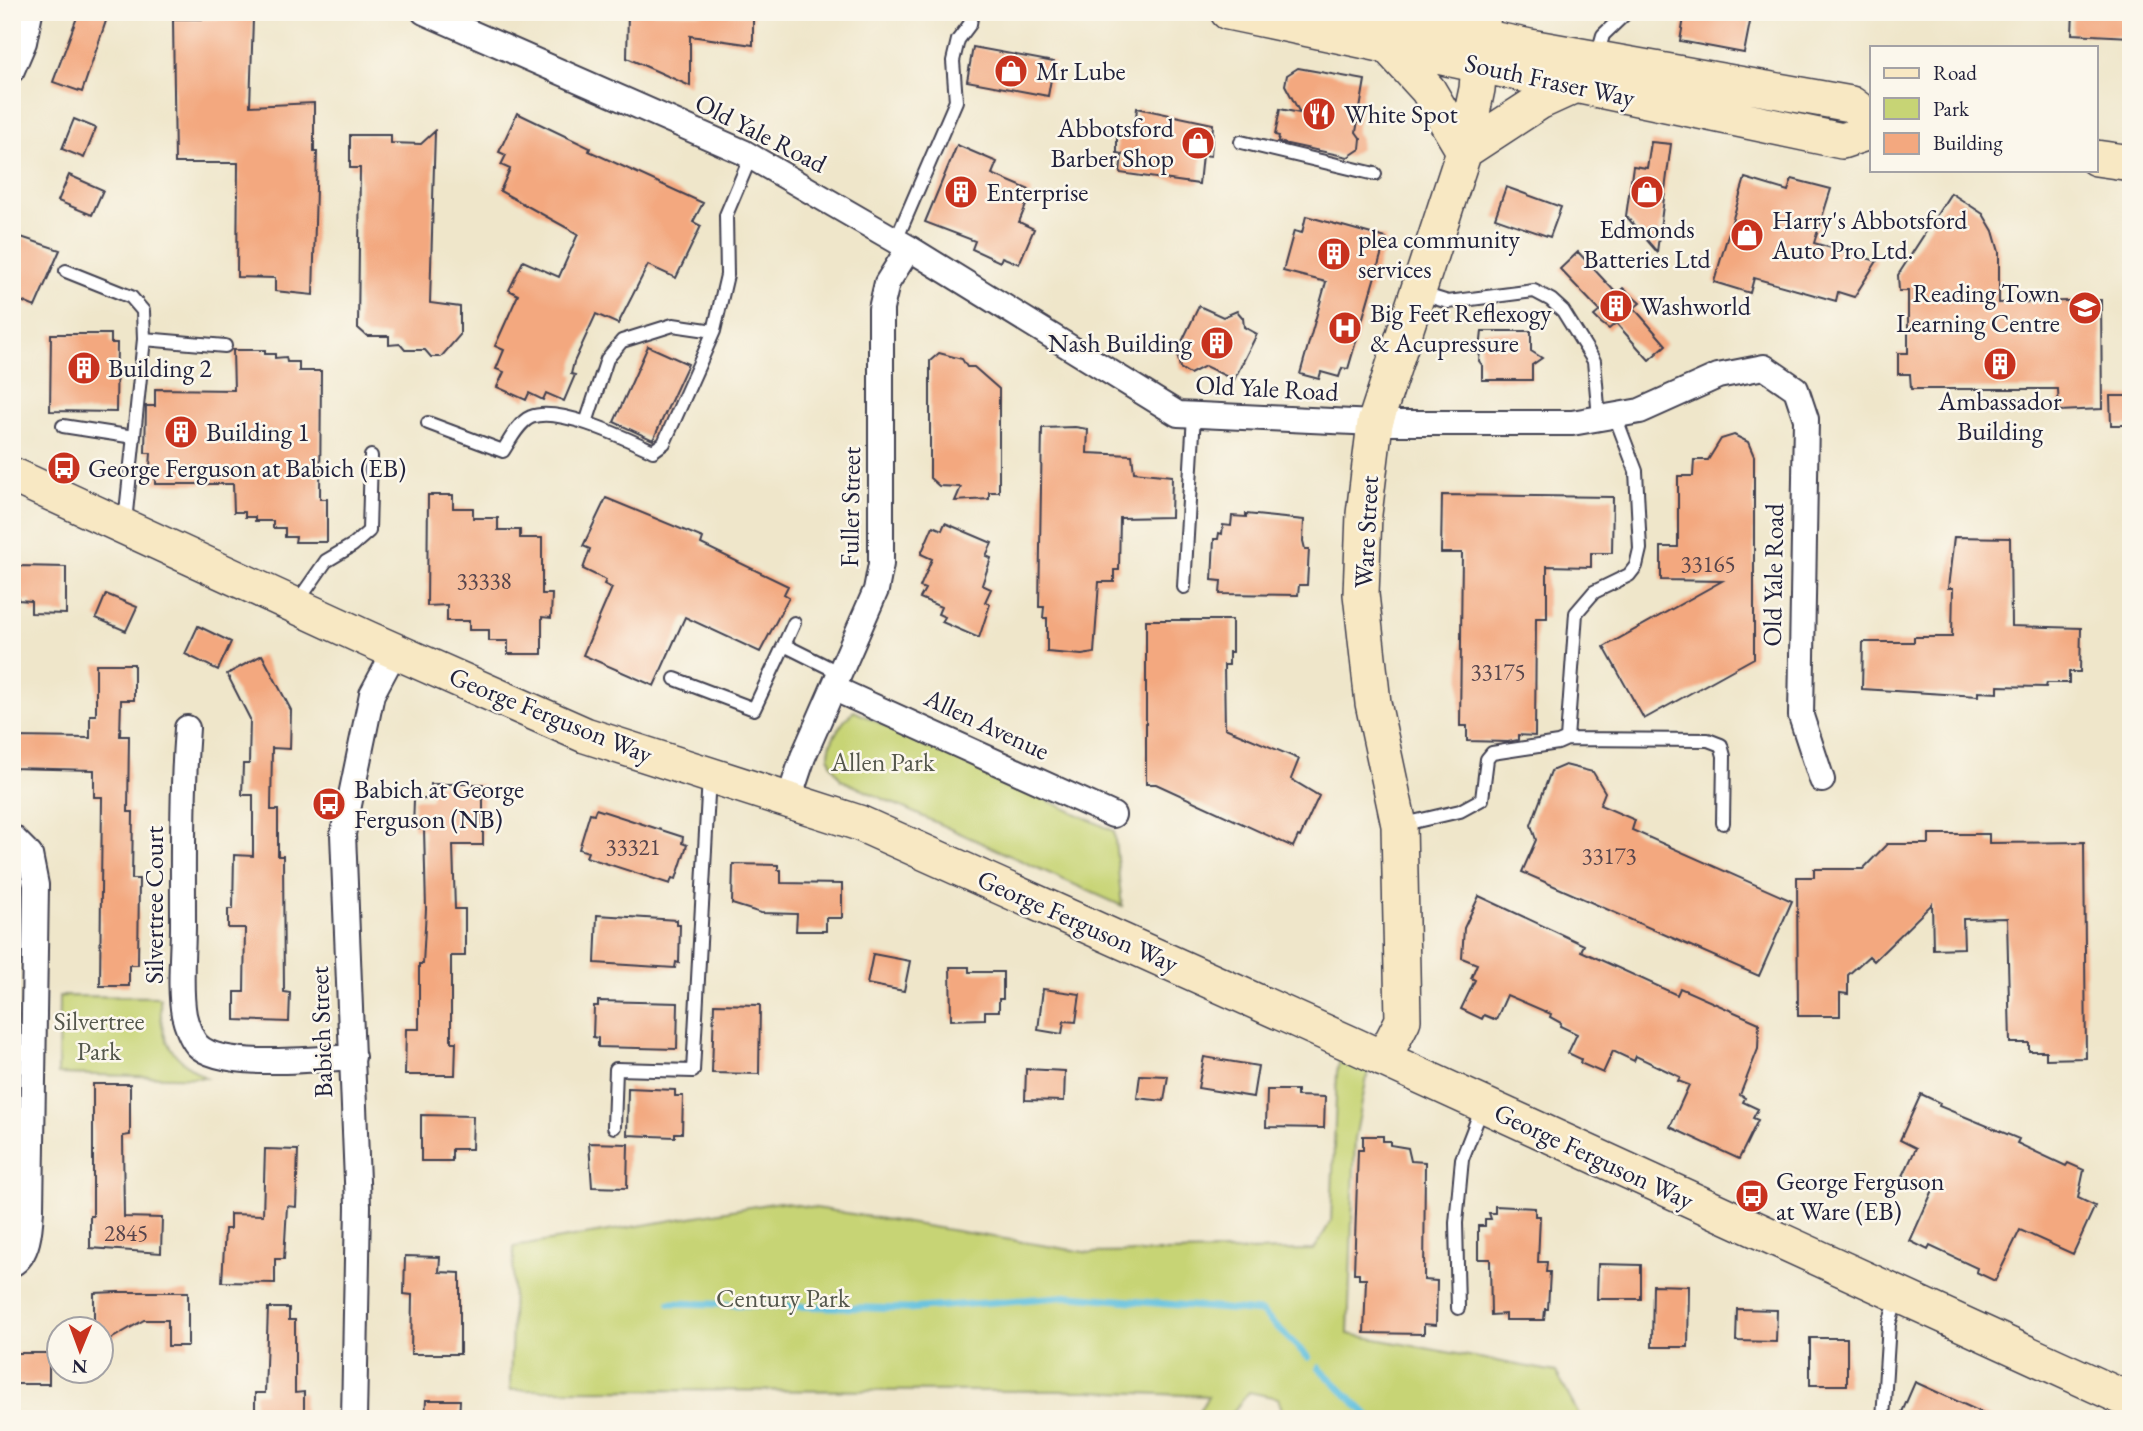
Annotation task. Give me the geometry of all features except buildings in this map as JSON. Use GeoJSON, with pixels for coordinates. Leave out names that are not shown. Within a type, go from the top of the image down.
{"type":"FeatureCollection","features":[{"type":"Feature","properties":{"kind":"main road","name":"South Fraser Way"},"geometry":{"type":"LineString","coordinates":[[1228,12],[1402,26],[1482,38],[1851,104],[1870,118]]}},
{"type":"Feature","properties":{"kind":"main road","name":"South Fraser Way"},"geometry":{"type":"LineString","coordinates":[[1359,12],[1402,26]]}},
{"type":"Feature","properties":{"kind":"main road"},"geometry":{"type":"LineString","coordinates":[[1402,26],[1428,90],[1464,151],[1539,102],[1574,86]]}},
{"type":"Feature","properties":{"kind":"main road","name":"South Fraser Way"},"geometry":{"type":"LineString","coordinates":[[1482,38],[1574,86],[1842,141],[1870,132]]}},
{"type":"Feature","properties":{"kind":"main road","name":"Ware Street"},"geometry":{"type":"LineString","coordinates":[[1382,1059],[1403,1020],[1399,825],[1373,703],[1361,594],[1364,514],[1375,423],[1464,151],[1482,38]]}},
{"type":"Feature","properties":{"kind":"main road"},"geometry":{"type":"LineString","coordinates":[[2098,158],[2131,163]]}},
{"type":"Feature","properties":{"kind":"main road","name":"George Ferguson Way"},"geometry":{"type":"LineString","coordinates":[[12,475],[585,735],[789,799],[895,839],[2131,1401]]}},
{"type":"Feature","properties":{"kind":"street"},"geometry":{"type":"LineString","coordinates":[[12,70],[23,42],[30,12]]}},
{"type":"Feature","properties":{"kind":"street","name":"Old Yale Road"},"geometry":{"type":"LineString","coordinates":[[424,12],[751,156],[902,244],[1178,414],[1375,423],[1572,424],[1640,411],[1718,376],[1764,367],[1796,388],[1806,419],[1801,716],[1822,780]]}},
{"type":"Feature","properties":{"kind":"street","name":"Fuller Street"},"geometry":{"type":"LineString","coordinates":[[789,799],[803,757],[839,681],[876,590],[881,564],[881,309],[887,283],[902,244]]}},
{"type":"Feature","properties":{"kind":"street","name":"Babich Street"},"geometry":{"type":"LineString","coordinates":[[354,1419],[358,1206],[343,834],[366,713],[372,694],[395,651]]}},
{"type":"Feature","properties":{"kind":"street","name":"Allen Avenue"},"geometry":{"type":"LineString","coordinates":[[839,681],[1113,815]]}},
{"type":"Feature","properties":{"kind":"street","name":"Silvertree Court"},"geometry":{"type":"LineString","coordinates":[[187,728],[183,782],[183,980],[184,1016],[191,1034],[197,1045],[214,1055],[234,1059],[353,1057]]}},
{"type":"Feature","properties":{"kind":"street"},"geometry":{"type":"LineString","coordinates":[[12,837],[30,855],[36,885],[31,1209],[29,1235],[15,1262]]}},
{"type":"Feature","properties":{"kind":"lane"},"geometry":{"type":"LineString","coordinates":[[902,244],[956,101],[953,61],[958,40],[970,24],[972,12]]}},
{"type":"Feature","properties":{"kind":"lane"},"geometry":{"type":"LineString","coordinates":[[1596,58],[1603,35],[1627,12]]}},
{"type":"Feature","properties":{"kind":"lane"},"geometry":{"type":"LineString","coordinates":[[1241,142],[1375,174]]}},
{"type":"Feature","properties":{"kind":"lane"},"geometry":{"type":"LineString","coordinates":[[428,423],[503,451],[513,435],[530,418],[548,416],[586,423],[653,451],[664,443],[714,331],[727,275],[726,215],[751,156]]}},
{"type":"Feature","properties":{"kind":"lane"},"geometry":{"type":"LineString","coordinates":[[66,271],[131,297],[143,311],[144,339],[125,526]]}},
{"type":"Feature","properties":{"kind":"lane"},"geometry":{"type":"LineString","coordinates":[[1418,292],[1448,302],[1534,291],[1551,300],[1563,311],[1594,361],[1607,417],[1636,471],[1640,549],[1636,566],[1629,575],[1594,592],[1576,613],[1567,739]]}},
{"type":"Feature","properties":{"kind":"lane"},"geometry":{"type":"LineString","coordinates":[[586,423],[607,359],[622,341],[673,325],[714,331]]}},
{"type":"Feature","properties":{"kind":"lane"},"geometry":{"type":"LineString","coordinates":[[144,339],[225,346]]}},
{"type":"Feature","properties":{"kind":"lane"},"geometry":{"type":"LineString","coordinates":[[1184,587],[1194,415]]}},
{"type":"Feature","properties":{"kind":"lane"},"geometry":{"type":"LineString","coordinates":[[63,426],[134,437]]}},
{"type":"Feature","properties":{"kind":"lane"},"geometry":{"type":"LineString","coordinates":[[296,604],[326,561],[354,545],[369,531],[371,456]]}},
{"type":"Feature","properties":{"kind":"lane"},"geometry":{"type":"LineString","coordinates":[[675,679],[754,709],[794,623]]}},
{"type":"Feature","properties":{"kind":"lane"},"geometry":{"type":"LineString","coordinates":[[784,645],[839,681]]}},
{"type":"Feature","properties":{"kind":"lane"},"geometry":{"type":"LineString","coordinates":[[1399,825],[1460,811],[1482,799],[1487,759],[1492,753],[1558,743],[1567,739],[1708,740],[1721,745],[1724,756],[1723,823]]}},
{"type":"Feature","properties":{"kind":"lane"},"geometry":{"type":"LineString","coordinates":[[614,1126],[616,1069],[693,1071],[709,775]]}},
{"type":"Feature","properties":{"kind":"lane"},"geometry":{"type":"LineString","coordinates":[[1458,1308],[1456,1223],[1462,1159],[1483,1105]]}},
{"type":"Feature","properties":{"kind":"lane"},"geometry":{"type":"LineString","coordinates":[[1883,1419],[1889,1324],[1898,1295]]}},
{"type":"Feature","properties":{"kind":"green space","name":"Allen Park"},"geometry":{"type":"Polygon","coordinates":[[[854,711],[1114,831],[1122,906],[841,780],[830,760],[830,747],[840,726],[854,711]]]}},
{"type":"Feature","properties":{"kind":"green space","name":"Silvertree Park"},"geometry":{"type":"Polygon","coordinates":[[[59,996],[160,997],[162,1025],[169,1045],[183,1062],[206,1078],[58,1074],[59,996]]]}},
{"type":"Feature","properties":{"kind":"green space","name":"Century Park"},"geometry":{"type":"Polygon","coordinates":[[[1343,1045],[1371,1056],[1355,1139],[1348,1334],[1556,1372],[1581,1419],[1285,1419],[1278,1398],[1249,1392],[1227,1419],[1195,1419],[1208,1396],[1089,1391],[510,1390],[514,1247],[779,1202],[1090,1253],[1314,1250],[1331,1221],[1337,1072],[1343,1045]]]}},
{"type":"Feature","properties":{"kind":"waterway"},"geometry":{"type":"LineString","coordinates":[[670,1303],[908,1309],[1072,1296],[1261,1312],[1308,1357]]}},
{"type":"Feature","properties":{"kind":"waterway"},"geometry":{"type":"LineString","coordinates":[[1319,1368],[1372,1419]]}},
{"type":"Feature","properties":{"kind":"place","name":"Mr Lube"},"geometry":{"type":"Point","coordinates":[1011,71]}},
{"type":"Feature","properties":{"kind":"place","name":"White Spot"},"geometry":{"type":"Point","coordinates":[1319,114]}},
{"type":"Feature","properties":{"kind":"place","name":"Abbotsford Barber Shop"},"geometry":{"type":"Point","coordinates":[1198,143]}},
{"type":"Feature","properties":{"kind":"place","name":"Enterprise"},"geometry":{"type":"Point","coordinates":[961,192]}},
{"type":"Feature","properties":{"kind":"place","name":"Edmonds Batteries Ltd"},"geometry":{"type":"Point","coordinates":[1647,192]}},
{"type":"Feature","properties":{"kind":"place","name":"Harry's Abbotsford Auto Pro Ltd."},"geometry":{"type":"Point","coordinates":[1747,235]}},
{"type":"Feature","properties":{"kind":"place","name":"plea community services"},"geometry":{"type":"Point","coordinates":[1334,254]}},
{"type":"Feature","properties":{"kind":"place","name":"Washworld"},"geometry":{"type":"Point","coordinates":[1616,306]}},
{"type":"Feature","properties":{"kind":"place","name":"Reading Town Learning Centre"},"geometry":{"type":"Point","coordinates":[2085,308]}},
{"type":"Feature","properties":{"kind":"place","name":"Big Feet Reflexogy & Acupressure"},"geometry":{"type":"Point","coordinates":[1345,328]}},
{"type":"Feature","properties":{"kind":"place","name":"Nash Building"},"geometry":{"type":"Point","coordinates":[1217,343]}},
{"type":"Feature","properties":{"kind":"place","name":"Ambassador Building"},"geometry":{"type":"Point","coordinates":[2000,364]}},
{"type":"Feature","properties":{"kind":"place","name":"Building 2"},"geometry":{"type":"Point","coordinates":[84,368]}},
{"type":"Feature","properties":{"kind":"place","name":"Building 1"},"geometry":{"type":"Point","coordinates":[181,432]}},
{"type":"Feature","properties":{"kind":"place","name":"George Ferguson at Babich (EB)"},"geometry":{"type":"Point","coordinates":[64,468]}},
{"type":"Feature","properties":{"kind":"place","name":"Babich at George Ferguson (NB)"},"geometry":{"type":"Point","coordinates":[329,804]}},
{"type":"Feature","properties":{"kind":"place","name":"George Ferguson at Ware (EB)"},"geometry":{"type":"Point","coordinates":[1752,1196]}}]}
